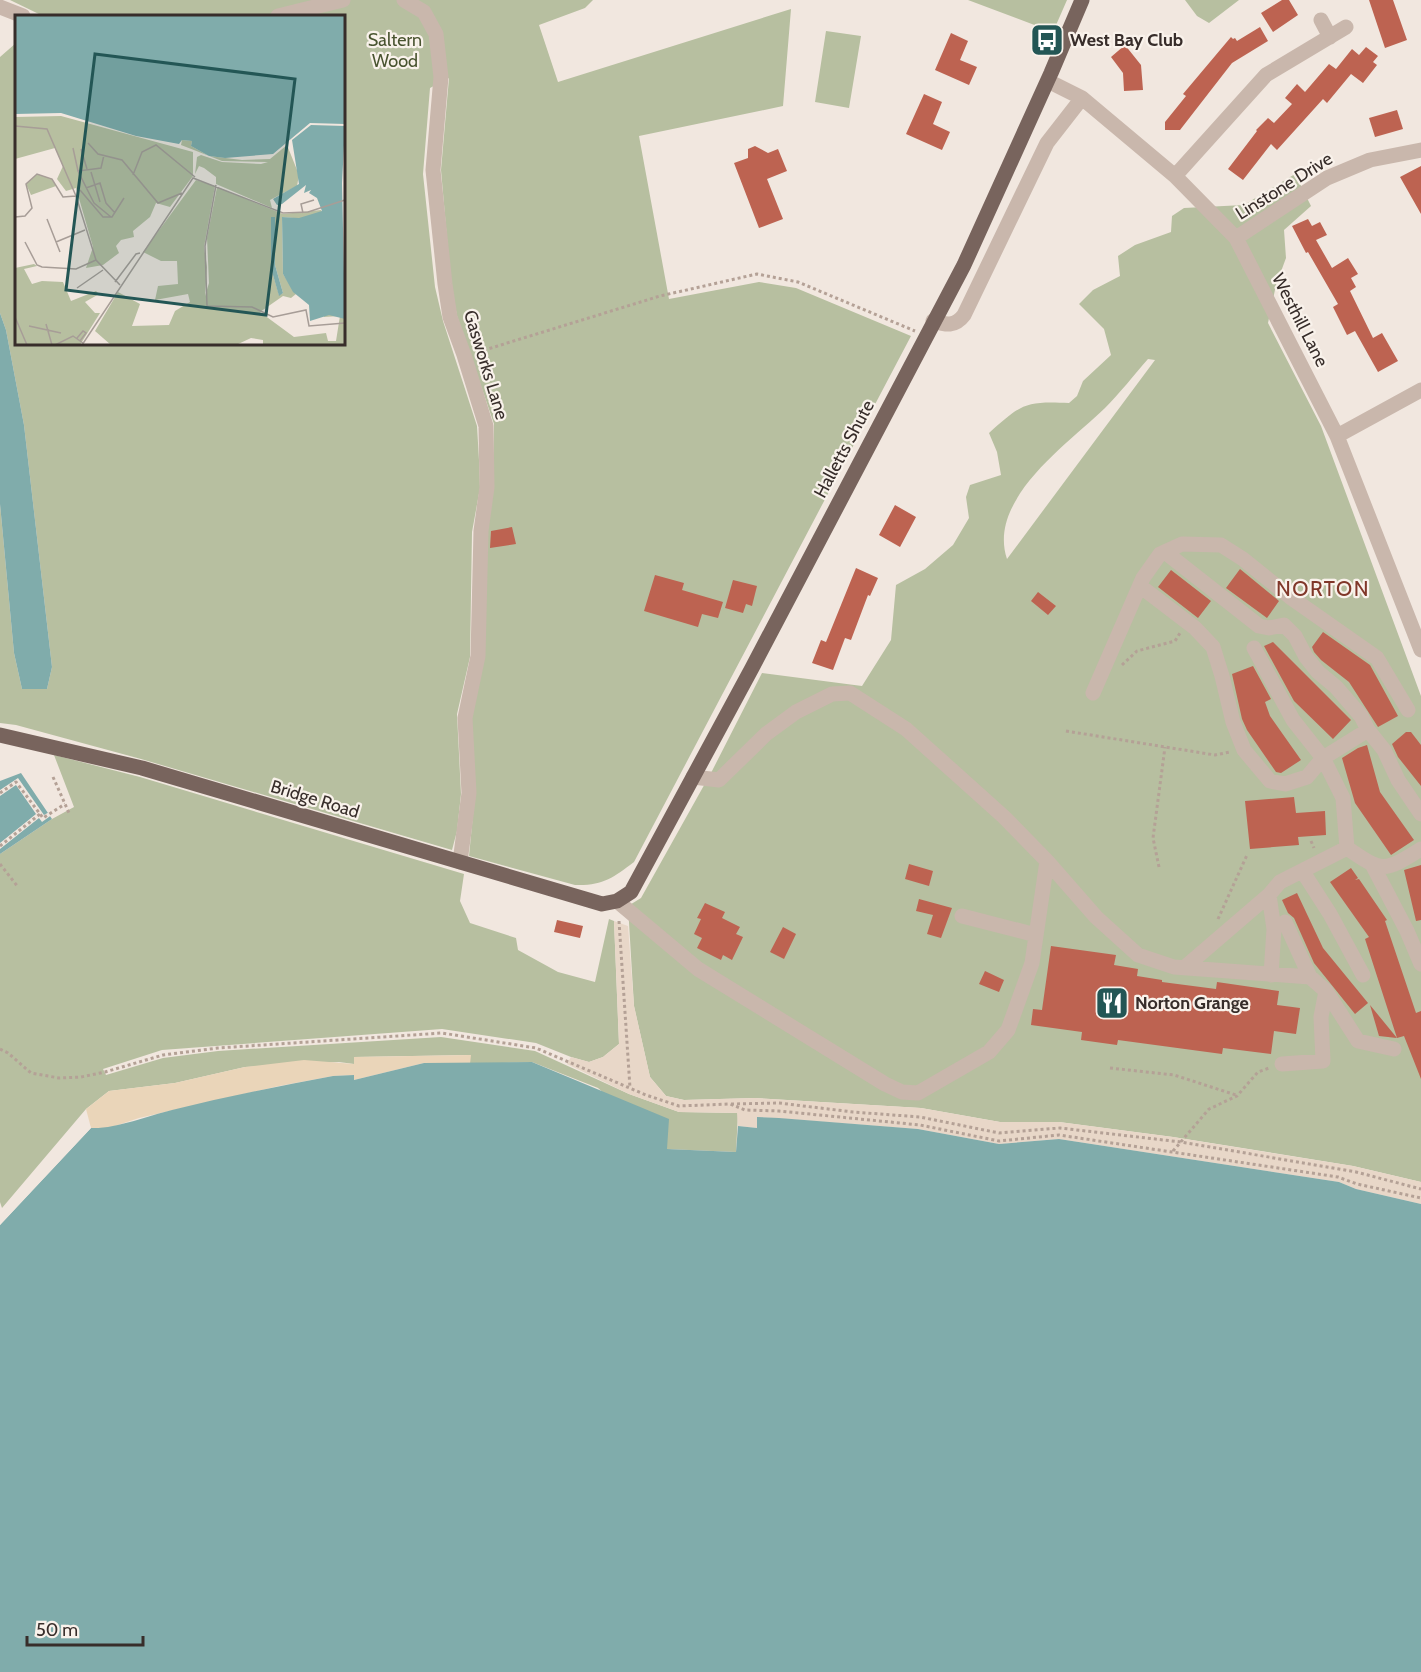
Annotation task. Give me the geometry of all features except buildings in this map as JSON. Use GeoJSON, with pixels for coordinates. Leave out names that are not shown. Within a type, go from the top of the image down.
{"type":"FeatureCollection","features":[{"type":"Feature","properties":{"kind":"main road","name":"Halletts Shute"},"geometry":{"type":"LineString","coordinates":[[617,902],[631,892],[964,265],[1048,81],[1082,0]]}},
{"type":"Feature","properties":{"kind":"main road","name":"Bridge Road"},"geometry":{"type":"LineString","coordinates":[[0,735],[142,768],[602,904],[617,902]]}},
{"type":"Feature","properties":{"kind":"street"},"geometry":{"type":"LineString","coordinates":[[282,15],[343,0]]}},
{"type":"Feature","properties":{"kind":"street","name":"Gasworks Lane"},"geometry":{"type":"LineString","coordinates":[[404,0],[424,12],[436,34],[441,77],[433,170],[450,317],[465,356],[486,426],[487,487],[481,531],[478,657],[465,718],[469,793],[460,862]]}},
{"type":"Feature","properties":{"kind":"street"},"geometry":{"type":"LineString","coordinates":[[0,7],[20,15]]}},
{"type":"Feature","properties":{"kind":"street"},"geometry":{"type":"LineString","coordinates":[[1321,20],[1330,37]]}},
{"type":"Feature","properties":{"kind":"street"},"geometry":{"type":"LineString","coordinates":[[1175,176],[1266,75],[1346,27]]}},
{"type":"Feature","properties":{"kind":"street","name":"Westhill Lane"},"geometry":{"type":"LineString","coordinates":[[1048,81],[1082,98],[1175,176],[1236,238],[1337,435],[1421,650]]}},
{"type":"Feature","properties":{"kind":"street"},"geometry":{"type":"LineString","coordinates":[[933,321],[953,324],[959,322],[964,315],[1047,143],[1082,98]]}},
{"type":"Feature","properties":{"kind":"street","name":"Linstone Drive"},"geometry":{"type":"LineString","coordinates":[[1236,238],[1327,178],[1370,160],[1421,150]]}},
{"type":"Feature","properties":{"kind":"street"},"geometry":{"type":"LineString","coordinates":[[1337,435],[1421,390]]}},
{"type":"Feature","properties":{"kind":"street"},"geometry":{"type":"LineString","coordinates":[[1093,693],[1143,578],[1160,554],[1182,544],[1221,545],[1377,658],[1408,710]]}},
{"type":"Feature","properties":{"kind":"street"},"geometry":{"type":"LineString","coordinates":[[1165,552],[1259,626],[1284,625],[1295,636],[1306,657],[1318,672],[1336,687],[1361,716],[1368,730],[1384,750],[1398,780],[1421,814]]}},
{"type":"Feature","properties":{"kind":"street"},"geometry":{"type":"LineString","coordinates":[[1140,586],[1186,621],[1213,647],[1233,722],[1244,750],[1270,781],[1285,784],[1307,777],[1323,758],[1368,730]]}},
{"type":"Feature","properties":{"kind":"street"},"geometry":{"type":"LineString","coordinates":[[1254,648],[1293,720],[1323,758],[1343,798],[1347,848]]}},
{"type":"Feature","properties":{"kind":"street"},"geometry":{"type":"LineString","coordinates":[[693,777],[719,780],[766,734],[796,712],[832,694],[850,693],[914,736],[1004,817],[1047,861],[1096,917],[1138,955],[1174,967],[1310,977]]}},
{"type":"Feature","properties":{"kind":"street"},"geometry":{"type":"LineString","coordinates":[[1347,848],[1373,866],[1421,963]]}},
{"type":"Feature","properties":{"kind":"street"},"geometry":{"type":"LineString","coordinates":[[1184,968],[1269,895],[1280,882],[1347,848]]}},
{"type":"Feature","properties":{"kind":"street"},"geometry":{"type":"LineString","coordinates":[[1373,866],[1393,867],[1421,849]]}},
{"type":"Feature","properties":{"kind":"street"},"geometry":{"type":"LineString","coordinates":[[617,902],[698,969],[885,1084],[902,1092],[918,1093],[989,1052],[1008,1030],[1032,963],[1047,861]]}},
{"type":"Feature","properties":{"kind":"street"},"geometry":{"type":"LineString","coordinates":[[1303,872],[1330,914],[1364,975]]}},
{"type":"Feature","properties":{"kind":"street"},"geometry":{"type":"LineString","coordinates":[[1269,895],[1274,929],[1271,975]]}},
{"type":"Feature","properties":{"kind":"street"},"geometry":{"type":"LineString","coordinates":[[962,916],[1036,935]]}},
{"type":"Feature","properties":{"kind":"street"},"geometry":{"type":"LineString","coordinates":[[1285,922],[1310,977],[1326,991],[1358,1041],[1394,1049]]}},
{"type":"Feature","properties":{"kind":"street"},"geometry":{"type":"LineString","coordinates":[[1282,1065],[1323,1061],[1321,1017],[1326,991]]}},
{"type":"Feature","properties":{"kind":"path"},"geometry":{"type":"LineString","coordinates":[[465,356],[660,296],[757,274],[798,282],[926,335]]}},
{"type":"Feature","properties":{"kind":"path"},"geometry":{"type":"LineString","coordinates":[[1115,672],[1137,651],[1175,641],[1186,621]]}},
{"type":"Feature","properties":{"kind":"path"},"geometry":{"type":"LineString","coordinates":[[1065,731],[1215,755],[1244,750]]}},
{"type":"Feature","properties":{"kind":"path"},"geometry":{"type":"LineString","coordinates":[[1159,867],[1153,838],[1165,747]]}},
{"type":"Feature","properties":{"kind":"path"},"geometry":{"type":"LineString","coordinates":[[53,777],[69,813]]}},
{"type":"Feature","properties":{"kind":"path"},"geometry":{"type":"LineString","coordinates":[[0,793],[16,782],[43,818],[65,804]]}},
{"type":"Feature","properties":{"kind":"path"},"geometry":{"type":"LineString","coordinates":[[0,846],[40,814]]}},
{"type":"Feature","properties":{"kind":"path"},"geometry":{"type":"LineString","coordinates":[[1218,919],[1246,855]]}},
{"type":"Feature","properties":{"kind":"path"},"geometry":{"type":"LineString","coordinates":[[0,864],[18,887]]}},
{"type":"Feature","properties":{"kind":"path"},"geometry":{"type":"LineString","coordinates":[[617,902],[630,1088]]}},
{"type":"Feature","properties":{"kind":"path"},"geometry":{"type":"LineString","coordinates":[[0,1049],[31,1073],[59,1078],[81,1077],[105,1072],[163,1055],[218,1048],[442,1033],[536,1048],[679,1106],[779,1103],[920,1117],[999,1133],[1060,1128],[1181,1142],[1264,1156],[1356,1172],[1421,1189]]}},
{"type":"Feature","properties":{"kind":"path"},"geometry":{"type":"LineString","coordinates":[[1173,1151],[1209,1109],[1237,1096],[1258,1072],[1282,1065]]}},
{"type":"Feature","properties":{"kind":"path"},"geometry":{"type":"LineString","coordinates":[[1110,1068],[1174,1075],[1237,1096]]}},
{"type":"Feature","properties":{"kind":"path"},"geometry":{"type":"LineString","coordinates":[[730,1104],[745,1110],[779,1111],[920,1125],[999,1141],[1059,1135],[1338,1177],[1357,1184],[1421,1198]]}},
{"type":"Feature","properties":{"kind":"path"},"geometry":{"type":"LineString","coordinates":[[1264,1156],[1264,1165]]}},
{"type":"Feature","properties":{"kind":"green space","name":"Saltern Wood"},"geometry":{"type":"Polygon","coordinates":[[[10,0],[593,0],[585,8],[539,25],[558,82],[791,9],[783,106],[639,136],[669,299],[759,282],[796,288],[911,336],[634,862],[620,872],[607,880],[575,885],[469,856],[475,794],[471,717],[485,532],[493,488],[494,424],[457,316],[451,284],[441,170],[449,78],[430,88],[423,174],[435,287],[443,321],[477,426],[480,488],[472,532],[470,657],[457,714],[461,794],[457,831],[452,850],[141,759],[16,725],[0,723],[0,504],[14,653],[22,689],[47,689],[52,667],[24,425],[6,330],[0,313],[0,57],[15,44],[15,345],[345,345],[345,15],[41,15],[10,0]]]}},
{"type":"Feature","properties":{"kind":"green space"},"geometry":{"type":"Polygon","coordinates":[[[968,0],[1067,0],[1053,32],[968,0]]]}},
{"type":"Feature","properties":{"kind":"green space"},"geometry":{"type":"Polygon","coordinates":[[[1185,0],[1239,0],[1209,23],[1197,16],[1185,0]]]}},
{"type":"Feature","properties":{"kind":"green space"},"geometry":{"type":"Polygon","coordinates":[[[826,31],[861,36],[849,108],[815,102],[826,31]]]}},
{"type":"Feature","properties":{"kind":"green space"},"geometry":{"type":"Polygon","coordinates":[[[1295,174],[1311,206],[1284,230],[1286,258],[1276,285],[1268,323],[1321,426],[1421,696],[1421,1182],[1353,1166],[1173,1137],[1059,1122],[1000,1122],[921,1108],[755,1098],[684,1100],[666,1096],[650,1077],[634,1006],[628,906],[641,898],[712,771],[762,673],[862,686],[891,640],[896,585],[925,569],[953,545],[969,518],[966,497],[970,485],[1001,475],[997,452],[989,433],[1025,406],[1042,403],[1069,403],[1077,396],[1083,381],[1111,355],[1104,329],[1079,304],[1093,290],[1120,276],[1118,256],[1135,245],[1171,232],[1172,216],[1184,208],[1244,205],[1295,174]],[[1148,359],[1105,408],[1052,456],[1019,494],[1009,515],[1004,537],[1007,559],[1155,360],[1148,359]]]}},
{"type":"Feature","properties":{"kind":"green space"},"geometry":{"type":"Polygon","coordinates":[[[54,755],[140,777],[464,874],[460,901],[470,923],[516,938],[518,950],[558,972],[595,982],[609,919],[614,921],[619,1044],[603,1057],[589,1062],[536,1043],[442,1029],[162,1050],[103,1069],[106,1075],[163,1058],[218,1051],[441,1037],[535,1051],[629,1094],[679,1112],[738,1113],[736,1152],[666,1149],[598,1088],[532,1062],[470,1064],[470,1055],[354,1057],[354,1064],[339,1062],[245,1067],[175,1083],[109,1091],[86,1109],[2,1208],[0,1202],[0,854],[74,807],[54,755]]]}},
{"type":"Feature","properties":{"kind":"sand"},"geometry":{"type":"Polygon","coordinates":[[[471,1055],[470,1064],[424,1063],[354,1080],[353,1075],[333,1076],[139,1118],[106,1129],[91,1128],[86,1109],[109,1091],[175,1083],[245,1067],[304,1060],[354,1064],[354,1057],[471,1055]]]}},
{"type":"Feature","properties":{"kind":"shaded area"},"geometry":{"type":"Polygon","coordinates":[[[614,921],[628,926],[634,1006],[650,1077],[666,1096],[684,1100],[755,1098],[921,1108],[1000,1122],[1059,1122],[1173,1137],[1353,1166],[1421,1182],[1421,1204],[1356,1189],[1339,1182],[1059,1139],[999,1144],[918,1129],[758,1117],[757,1128],[738,1126],[737,1113],[679,1112],[629,1094],[567,1064],[571,1057],[589,1062],[603,1057],[619,1044],[614,921]]]}},
{"type":"Feature","properties":{"kind":"water"},"geometry":{"type":"Polygon","coordinates":[[[0,313],[6,330],[24,425],[52,667],[47,689],[22,689],[14,653],[0,504],[0,313]]]}},
{"type":"Feature","properties":{"kind":"water"},"geometry":{"type":"Polygon","coordinates":[[[21,773],[52,819],[0,854],[0,781],[21,773]]]}},
{"type":"Feature","properties":{"kind":"water"},"geometry":{"type":"Polygon","coordinates":[[[532,1062],[669,1119],[667,1149],[736,1152],[738,1126],[757,1128],[757,1117],[779,1118],[918,1129],[999,1144],[1059,1139],[1339,1182],[1356,1189],[1421,1204],[1421,1672],[0,1672],[0,1225],[91,1128],[121,1124],[172,1110],[333,1076],[354,1075],[354,1080],[424,1063],[532,1062]]]}},
{"type":"Feature","properties":{"kind":"pier"},"geometry":{"type":"Polygon","coordinates":[[[18,778],[44,815],[51,811],[53,814],[42,822],[39,818],[0,849],[0,843],[36,814],[16,785],[0,796],[0,790],[18,778]]]}},
{"type":"Feature","properties":{"kind":"pier"},"geometry":{"type":"Polygon","coordinates":[[[91,1126],[91,1128],[0,1225],[0,1221],[91,1126]]]}},
{"type":"Feature","properties":{"kind":"place","name":"West Bay Club"},"geometry":{"type":"Point","coordinates":[1047,40]}},
{"type":"Feature","properties":{"kind":"place","name":"Norton Grange"},"geometry":{"type":"Point","coordinates":[1112,1003]}},
{"type":"Feature","properties":{"kind":"district","name":"NORTON"},"geometry":{"type":"Point","coordinates":[1323,588]}}]}
